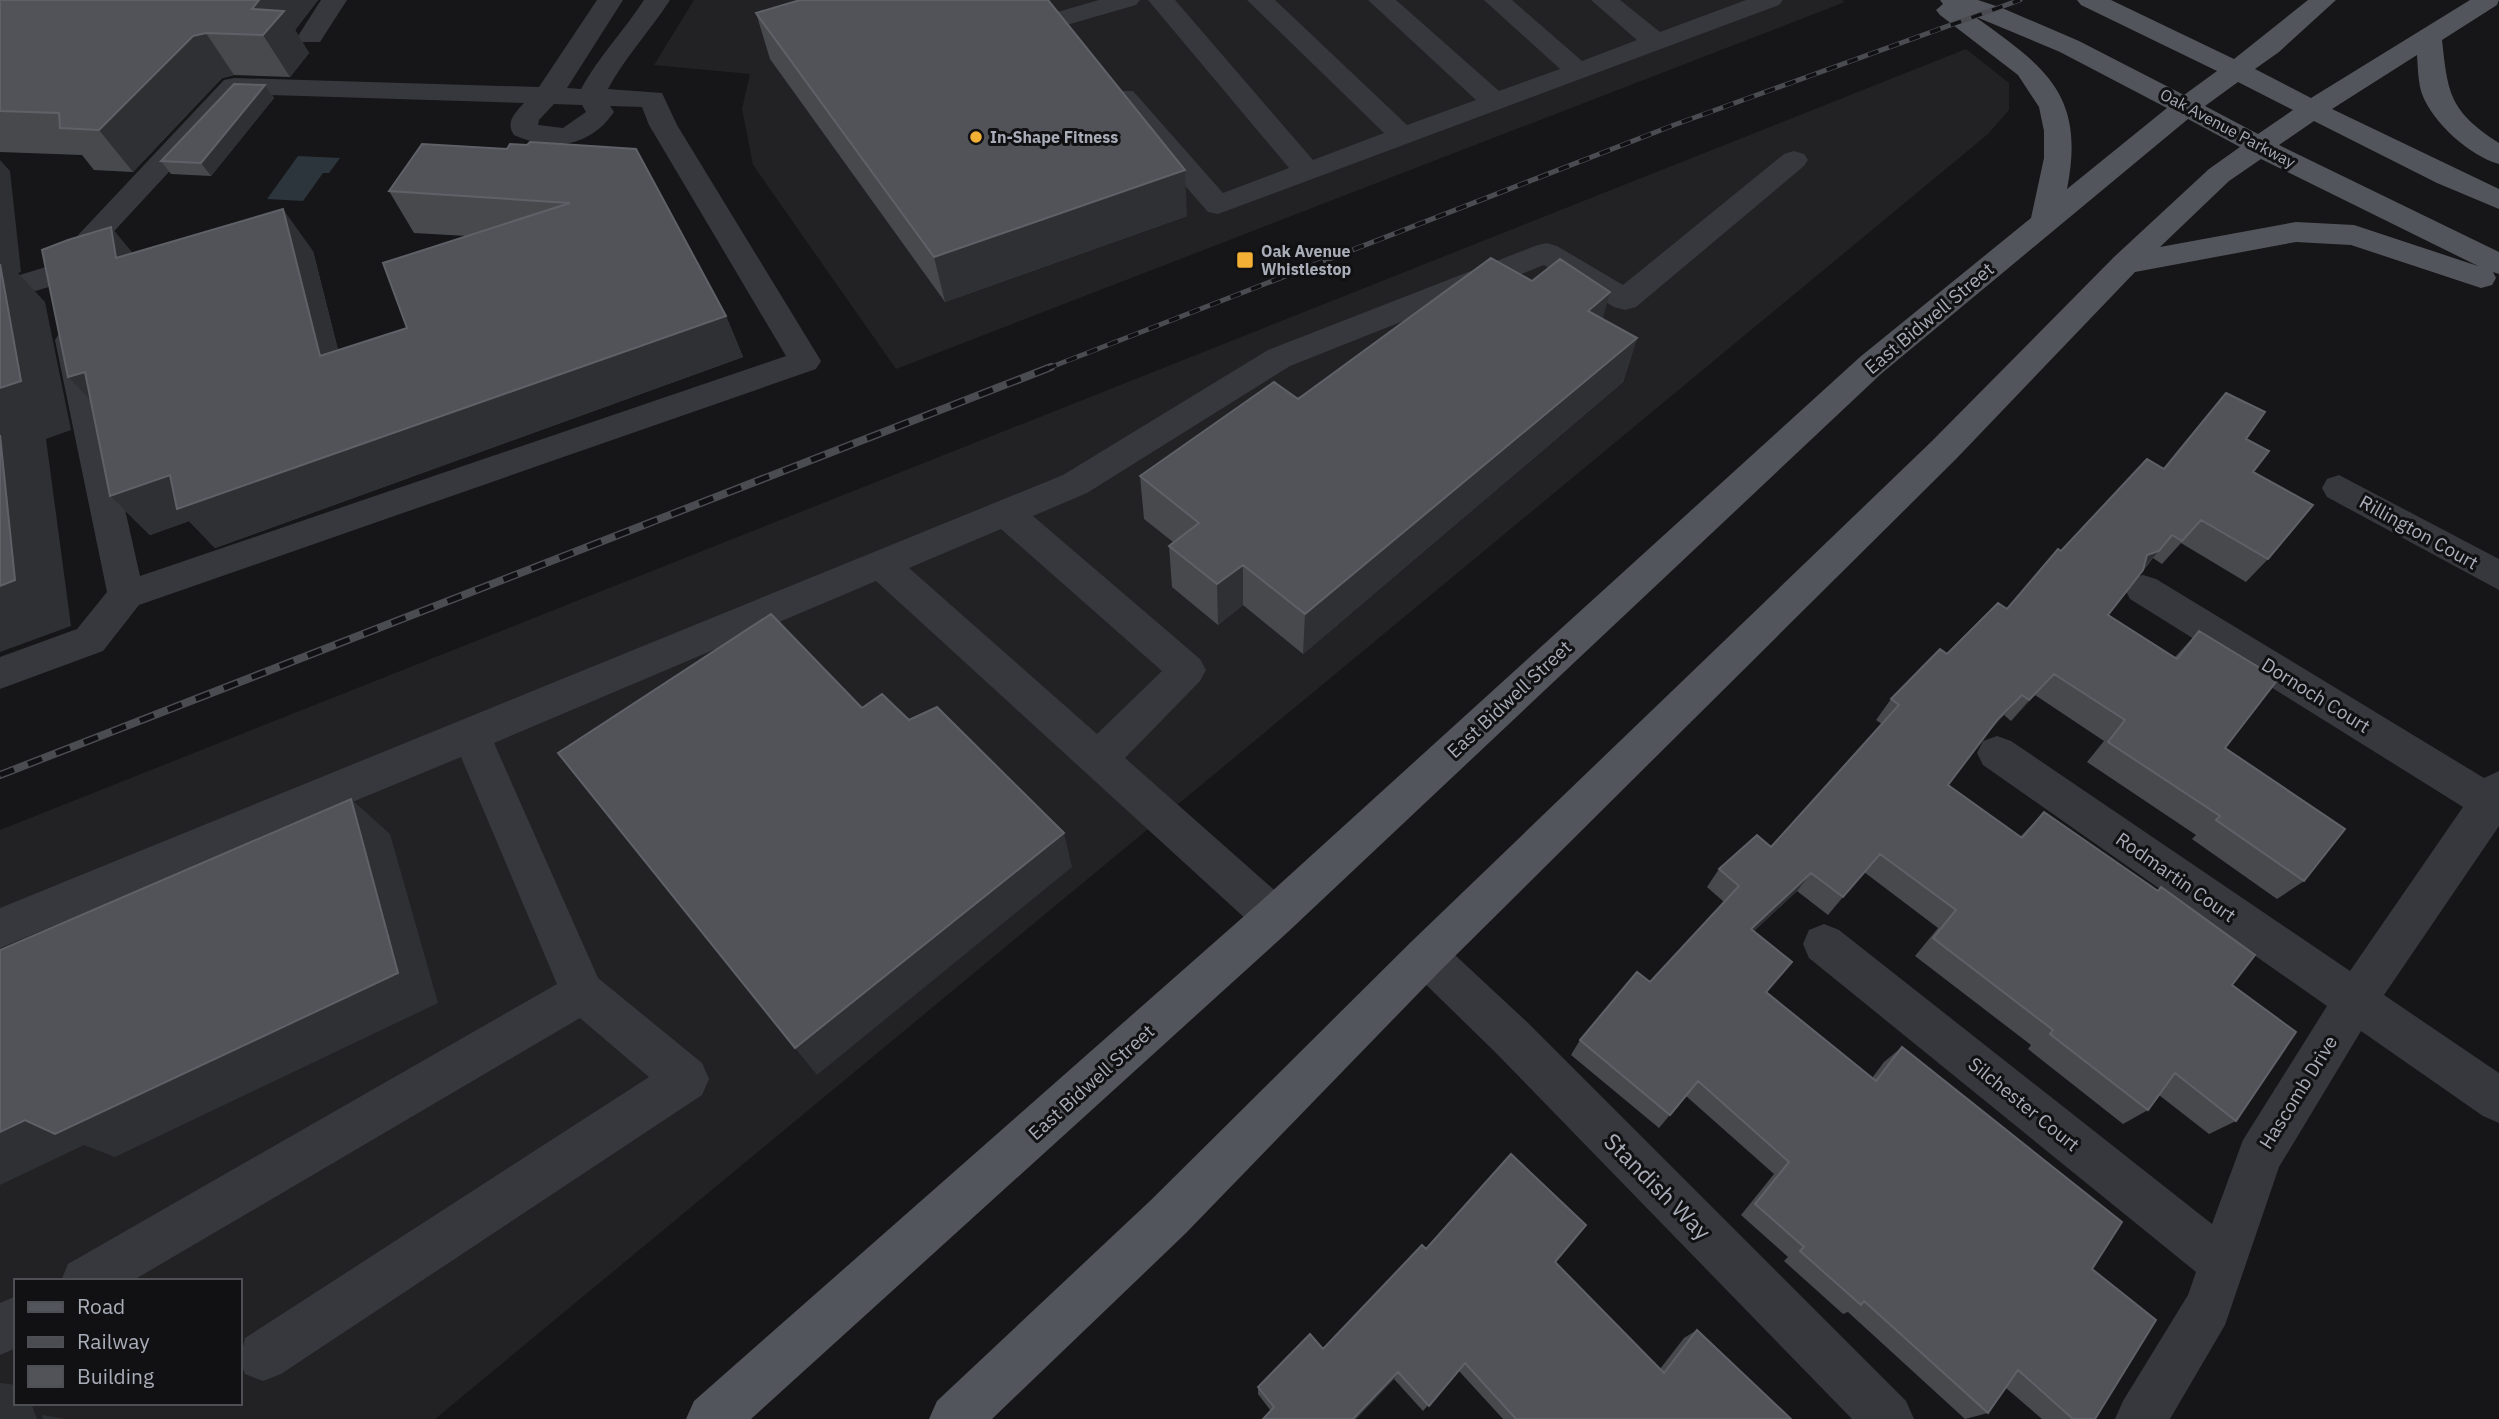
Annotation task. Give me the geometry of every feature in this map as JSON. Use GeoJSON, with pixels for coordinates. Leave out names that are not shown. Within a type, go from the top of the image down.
{"type":"FeatureCollection","features":[{"type":"Feature","properties":{"kind":"main road"},"geometry":{"type":"LineString","coordinates":[[1937,0],[2038,77],[2055,106],[2059,155],[2045,222]]}},
{"type":"Feature","properties":{"kind":"main road","name":"Oak Avenue Parkway"},"geometry":{"type":"LineString","coordinates":[[1953,0],[2026,28],[2120,71],[2259,146],[2499,264]]}},
{"type":"Feature","properties":{"kind":"main road"},"geometry":{"type":"LineString","coordinates":[[2090,0],[2167,34],[2400,156],[2499,200]]}},
{"type":"Feature","properties":{"kind":"main road","name":"East Bidwell Street"},"geometry":{"type":"LineString","coordinates":[[712,1419],[1274,917],[1871,365],[2185,107],[2236,71],[2323,0]]}},
{"type":"Feature","properties":{"kind":"main road"},"geometry":{"type":"LineString","coordinates":[[956,1419],[1168,1217],[1426,956],[2002,393],[2125,264],[2219,176],[2311,110],[2430,39],[2488,0]]}},
{"type":"Feature","properties":{"kind":"main road"},"geometry":{"type":"LineString","coordinates":[[2430,39],[2436,96],[2459,124],[2488,150],[2499,155]]}},
{"type":"Feature","properties":{"kind":"main road"},"geometry":{"type":"LineString","coordinates":[[2125,264],[2296,232],[2354,235],[2499,284]]}},
{"type":"Feature","properties":{"kind":"street"},"geometry":{"type":"LineString","coordinates":[[311,36],[334,0]]}},
{"type":"Feature","properties":{"kind":"street"},"geometry":{"type":"LineString","coordinates":[[590,97],[600,112],[594,122],[577,135],[544,136],[524,130],[525,118],[547,98],[568,71],[610,0]]}},
{"type":"Feature","properties":{"kind":"street"},"geometry":{"type":"LineString","coordinates":[[590,97],[611,59],[634,35],[657,0]]}},
{"type":"Feature","properties":{"kind":"street"},"geometry":{"type":"LineString","coordinates":[[1047,10],[1127,0]]}},
{"type":"Feature","properties":{"kind":"street"},"geometry":{"type":"LineString","coordinates":[[1161,0],[1308,172]]}},
{"type":"Feature","properties":{"kind":"street"},"geometry":{"type":"LineString","coordinates":[[1260,0],[1403,136]]}},
{"type":"Feature","properties":{"kind":"street"},"geometry":{"type":"LineString","coordinates":[[1381,0],[1495,102]]}},
{"type":"Feature","properties":{"kind":"street"},"geometry":{"type":"LineString","coordinates":[[1497,0],[1578,71]]}},
{"type":"Feature","properties":{"kind":"street"},"geometry":{"type":"LineString","coordinates":[[1604,0],[1656,42]]}},
{"type":"Feature","properties":{"kind":"street"},"geometry":{"type":"LineString","coordinates":[[1110,82],[1218,205],[1656,42],[1731,6],[1770,0]]}},
{"type":"Feature","properties":{"kind":"street"},"geometry":{"type":"LineString","coordinates":[[1047,10],[1074,40]]}},
{"type":"Feature","properties":{"kind":"street"},"geometry":{"type":"LineString","coordinates":[[62,297],[234,86],[547,98]]}},
{"type":"Feature","properties":{"kind":"street"},"geometry":{"type":"LineString","coordinates":[[0,673],[90,640],[126,595],[805,361],[663,125],[652,99],[590,97]]}},
{"type":"Feature","properties":{"kind":"street"},"geometry":{"type":"LineString","coordinates":[[0,928],[1075,484],[1279,358],[1546,253],[1625,300],[1794,160]]}},
{"type":"Feature","properties":{"kind":"street"},"geometry":{"type":"LineString","coordinates":[[0,292],[62,297]]}},
{"type":"Feature","properties":{"kind":"street"},"geometry":{"type":"LineString","coordinates":[[62,297],[126,595]]}},
{"type":"Feature","properties":{"kind":"street","name":"Rillington Court"},"geometry":{"type":"LineString","coordinates":[[2339,488],[2499,576]]}},
{"type":"Feature","properties":{"kind":"street"},"geometry":{"type":"LineString","coordinates":[[1006,513],[1187,670],[1098,759]]}},
{"type":"Feature","properties":{"kind":"street"},"geometry":{"type":"LineString","coordinates":[[881,564],[1274,917]]}},
{"type":"Feature","properties":{"kind":"street","name":"Dornoch Court"},"geometry":{"type":"LineString","coordinates":[[2143,589],[2495,799]]}},
{"type":"Feature","properties":{"kind":"street"},"geometry":{"type":"LineString","coordinates":[[263,1356],[686,1079],[583,993],[471,735]]}},
{"type":"Feature","properties":{"kind":"street","name":"Rodmartin Court"},"geometry":{"type":"LineString","coordinates":[[1997,753],[2499,1100]]}},
{"type":"Feature","properties":{"kind":"street","name":"Hascomb Drive"},"geometry":{"type":"LineString","coordinates":[[2141,1419],[2208,1308],[2259,1156],[2355,1001],[2495,799]]}},
{"type":"Feature","properties":{"kind":"street","name":"Silchester Court"},"geometry":{"type":"LineString","coordinates":[[1824,944],[2224,1264]]}},
{"type":"Feature","properties":{"kind":"street","name":"Standish Way"},"geometry":{"type":"LineString","coordinates":[[1426,956],[1567,1094],[1888,1419]]}},
{"type":"Feature","properties":{"kind":"street"},"geometry":{"type":"LineString","coordinates":[[88,1279],[583,993]]}},
{"type":"Feature","properties":{"kind":"shaded area"},"geometry":{"type":"Polygon","coordinates":[[[694,0],[1845,2],[896,369],[753,165],[742,109],[750,74],[654,65],[694,0]]]}},
{"type":"Feature","properties":{"kind":"shaded area"},"geometry":{"type":"Polygon","coordinates":[[[1966,49],[2009,83],[2009,110],[1988,134],[435,1419],[0,1419],[0,830],[1966,49]]]}},
{"type":"Feature","properties":{"kind":"shaded area"},"geometry":{"type":"Polygon","coordinates":[[[298,156],[340,158],[329,173],[323,173],[303,201],[267,199],[298,156]]]}},
{"type":"Feature","properties":{"kind":"building"},"geometry":{"type":"Polygon","coordinates":[[[0,0],[259,0],[252,9],[284,11],[263,35],[206,33],[193,36],[99,130],[60,128],[59,113],[0,111],[0,0]]]}},
{"type":"Feature","properties":{"kind":"building","name":"In-Shape Fitness"},"geometry":{"type":"Polygon","coordinates":[[[800,0],[1048,0],[1185,170],[934,257],[756,13],[800,0]]]}},
{"type":"Feature","properties":{"kind":"building"},"geometry":{"type":"Polygon","coordinates":[[[234,84],[265,85],[201,163],[161,161],[234,84]]]}},
{"type":"Feature","properties":{"kind":"building"},"geometry":{"type":"Polygon","coordinates":[[[530,142],[636,149],[726,316],[177,509],[170,475],[110,496],[85,372],[68,377],[42,250],[111,227],[116,258],[283,209],[320,356],[407,328],[383,263],[570,203],[389,191],[422,144],[507,149],[510,144],[527,145],[530,142]]]}},
{"type":"Feature","properties":{"kind":"building"},"geometry":{"type":"Polygon","coordinates":[[[1491,258],[1532,281],[1560,259],[1610,292],[1588,311],[1637,338],[1305,614],[1243,565],[1217,584],[1169,546],[1199,523],[1140,476],[1274,382],[1298,399],[1491,258]]]}},
{"type":"Feature","properties":{"kind":"building"},"geometry":{"type":"Polygon","coordinates":[[[0,264],[21,381],[0,388],[0,264]]]}},
{"type":"Feature","properties":{"kind":"building"},"geometry":{"type":"Polygon","coordinates":[[[2226,393],[2265,412],[2246,439],[2269,451],[2253,472],[2313,505],[2268,559],[2201,520],[2182,541],[2172,535],[2159,551],[2147,555],[2143,570],[2108,615],[2177,659],[2199,631],[2278,679],[2225,748],[2345,829],[2304,881],[2216,820],[2220,816],[2108,742],[2125,720],[2054,674],[2029,700],[2022,695],[1998,719],[1948,785],[2022,838],[2044,812],[2158,891],[2161,887],[2255,955],[2232,985],[2296,1032],[2236,1121],[2175,1073],[2148,1110],[2050,1034],[2053,1030],[1933,938],[1956,910],[1880,854],[1843,897],[1811,873],[1751,929],[1792,962],[1766,992],[1876,1081],[1902,1047],[2122,1222],[2092,1269],[2156,1320],[2095,1419],[2073,1419],[2018,1370],[1988,1413],[1864,1301],[1861,1305],[1800,1251],[1804,1247],[1755,1204],[1789,1162],[1698,1081],[1670,1115],[1580,1040],[1637,972],[1650,982],[1739,886],[1719,869],[1757,835],[1771,847],[1899,705],[1891,699],[1940,649],[1947,654],[1998,603],[2007,609],[2058,549],[2061,551],[2147,459],[2164,469],[2226,393]]]}},
{"type":"Feature","properties":{"kind":"building"},"geometry":{"type":"Polygon","coordinates":[[[0,435],[15,580],[0,586],[0,435]]]}},
{"type":"Feature","properties":{"kind":"building"},"geometry":{"type":"Polygon","coordinates":[[[771,614],[862,708],[882,694],[909,720],[937,707],[1064,833],[795,1048],[558,753],[771,614]]]}},
{"type":"Feature","properties":{"kind":"building"},"geometry":{"type":"Polygon","coordinates":[[[351,799],[398,973],[55,1134],[25,1120],[0,1132],[0,950],[351,799]]]}},
{"type":"Feature","properties":{"kind":"building"},"geometry":{"type":"Polygon","coordinates":[[[1511,1154],[1586,1225],[1555,1262],[1664,1373],[1697,1330],[1791,1419],[1516,1419],[1465,1363],[1429,1406],[1398,1372],[1353,1419],[1263,1419],[1274,1407],[1258,1387],[1310,1334],[1323,1349],[1422,1245],[1426,1249],[1511,1154]]]}},
{"type":"Feature","properties":{"kind":"railway"},"geometry":{"type":"LineString","coordinates":[[1046,369],[1674,125],[2020,0]]}},
{"type":"Feature","properties":{"kind":"railway"},"geometry":{"type":"LineString","coordinates":[[0,775],[1051,367]]}},
{"type":"Feature","properties":{"kind":"place","name":"In-Shape Fitness"},"geometry":{"type":"Point","coordinates":[976,137]}},
{"type":"Feature","properties":{"kind":"place","name":"Oak Avenue Whistlestop"},"geometry":{"type":"Point","coordinates":[1245,260]}}]}
